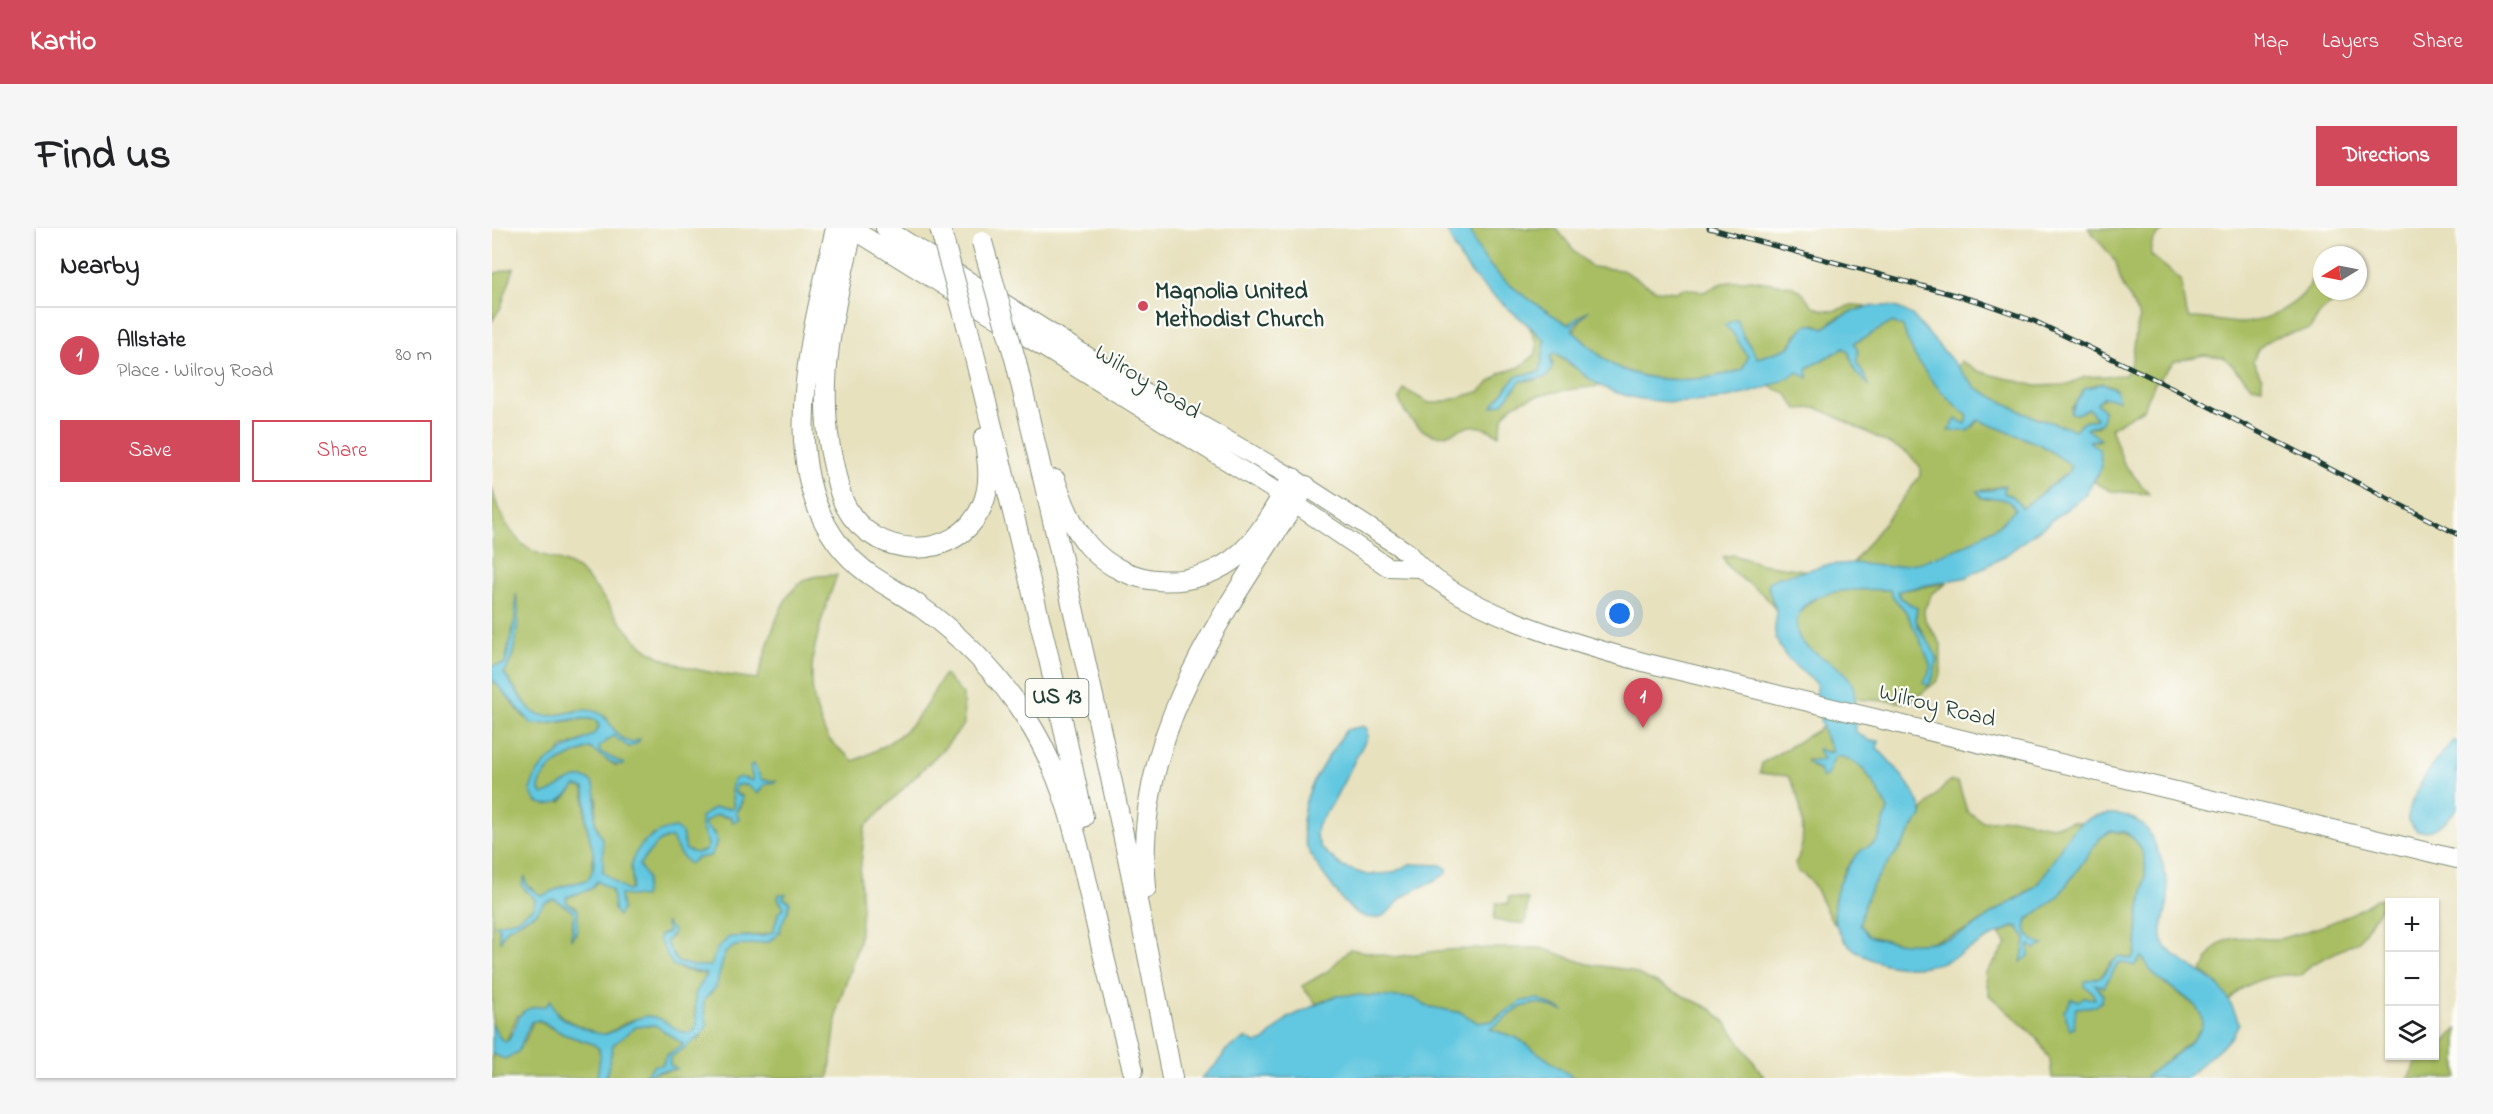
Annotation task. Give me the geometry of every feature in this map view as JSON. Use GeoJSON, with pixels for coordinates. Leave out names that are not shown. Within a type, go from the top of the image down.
{"type":"FeatureCollection","features":[{"type":"Feature","properties":{"kind":"highway"},"geometry":{"type":"LineString","coordinates":[[848,228],[829,344],[826,388],[828,434],[845,506],[862,528],[885,543],[915,549],[943,543],[966,527],[982,507],[987,492],[988,470],[970,362],[968,329]]}},
{"type":"Feature","properties":{"kind":"highway"},"geometry":{"type":"LineString","coordinates":[[848,228],[807,362],[807,465],[814,496],[829,530],[851,559],[937,619],[963,642],[1009,694],[1041,741],[1063,791],[1075,828],[1134,1074]]}},
{"type":"Feature","properties":{"kind":"highway","name":"US 13"},"geometry":{"type":"LineString","coordinates":[[940,228],[968,329],[1051,670],[1134,1074]]}},
{"type":"Feature","properties":{"kind":"highway","name":"US 13"},"geometry":{"type":"LineString","coordinates":[[981,235],[1016,362],[1091,681],[1172,1078]]}},
{"type":"Feature","properties":{"kind":"highway"},"geometry":{"type":"LineString","coordinates":[[1016,362],[1068,514],[1093,550],[1125,572],[1146,579],[1168,581],[1186,580],[1216,570],[1235,558],[1252,542],[1288,500]]}},
{"type":"Feature","properties":{"kind":"highway"},"geometry":{"type":"LineString","coordinates":[[1164,1040],[1144,867],[1148,802],[1155,770],[1167,725],[1185,682],[1300,482]]}},
{"type":"Feature","properties":{"kind":"main road","name":"Wilroy Road"},"geometry":{"type":"LineString","coordinates":[[848,228],[1288,500],[1388,567],[1419,568]]}},
{"type":"Feature","properties":{"kind":"main road","name":"Wilroy Road"},"geometry":{"type":"LineString","coordinates":[[885,228],[1147,394],[1300,482],[1407,552],[1419,568],[1490,609],[1559,638],[1647,663],[1880,717],[2457,860]]}},
{"type":"Feature","properties":{"kind":"green space"},"geometry":{"type":"Polygon","coordinates":[[[1470,228],[1556,228],[1577,254],[1592,267],[1622,270],[1656,290],[1675,292],[1684,288],[1704,292],[1722,283],[1751,280],[1791,286],[1800,290],[1813,306],[1823,310],[1833,311],[1852,305],[1867,306],[1838,317],[1824,328],[1815,324],[1796,334],[1788,348],[1758,358],[1743,336],[1737,319],[1725,325],[1733,332],[1748,357],[1742,370],[1695,379],[1661,379],[1645,376],[1609,363],[1573,331],[1587,311],[1569,324],[1522,295],[1485,259],[1470,228]]]}},
{"type":"Feature","properties":{"kind":"green space"},"geometry":{"type":"Polygon","coordinates":[[[2088,228],[2167,228],[2154,239],[2151,255],[2181,280],[2185,309],[2189,318],[2240,323],[2268,317],[2287,307],[2302,295],[2313,276],[2313,300],[2337,300],[2321,312],[2310,329],[2284,334],[2262,346],[2253,361],[2262,378],[2262,388],[2252,386],[2224,357],[2204,355],[2175,361],[2155,383],[2143,409],[2111,428],[2124,464],[2149,494],[2111,491],[2094,482],[2100,470],[2101,460],[2097,450],[2088,440],[2099,441],[2086,429],[2099,426],[2104,411],[2097,403],[2116,389],[2102,383],[2085,392],[2071,408],[2076,414],[2089,409],[2097,419],[2082,422],[2075,430],[2028,415],[1976,388],[1957,369],[1961,361],[1978,371],[2036,386],[2066,385],[2085,377],[2125,375],[2133,355],[2140,318],[2121,282],[2116,262],[2088,228]]]}},
{"type":"Feature","properties":{"kind":"green space"},"geometry":{"type":"Polygon","coordinates":[[[514,268],[501,307],[492,321],[492,274],[514,268]]]}},
{"type":"Feature","properties":{"kind":"green space"},"geometry":{"type":"Polygon","coordinates":[[[1893,322],[1903,327],[1914,352],[1929,376],[1968,416],[1966,424],[1949,428],[1972,428],[1978,420],[2041,445],[2071,465],[2072,469],[2022,508],[2014,497],[2004,493],[2004,486],[1977,491],[1982,498],[1996,498],[2010,502],[2015,509],[2012,515],[1974,541],[1944,555],[1899,567],[1853,563],[1920,476],[1920,466],[1906,452],[1835,416],[1817,408],[1797,409],[1786,393],[1768,386],[1798,372],[1808,377],[1807,368],[1844,348],[1849,353],[1856,373],[1869,384],[1857,363],[1854,343],[1893,322]]]}},
{"type":"Feature","properties":{"kind":"green space"},"geometry":{"type":"Polygon","coordinates":[[[1529,326],[1545,341],[1541,372],[1516,376],[1493,406],[1503,403],[1521,381],[1537,380],[1553,363],[1551,356],[1554,353],[1600,386],[1527,399],[1509,409],[1502,421],[1499,435],[1471,426],[1437,436],[1423,430],[1410,419],[1399,399],[1404,389],[1429,403],[1439,403],[1478,392],[1501,373],[1520,367],[1536,354],[1537,344],[1529,326]]]}},
{"type":"Feature","properties":{"kind":"green space"},"geometry":{"type":"Polygon","coordinates":[[[492,488],[504,521],[520,542],[532,551],[575,567],[591,582],[635,639],[658,656],[694,669],[757,679],[776,620],[791,593],[801,583],[813,577],[837,575],[819,628],[812,665],[812,683],[814,701],[826,735],[854,761],[886,745],[908,728],[926,705],[944,674],[963,695],[964,724],[946,746],[865,827],[860,873],[862,908],[859,942],[838,1006],[829,1078],[606,1078],[613,1045],[636,1027],[655,1025],[683,1044],[666,1056],[662,1065],[644,1075],[676,1069],[670,1065],[670,1058],[690,1042],[700,1038],[707,1024],[703,1010],[704,1000],[716,987],[725,953],[735,946],[769,942],[780,932],[781,921],[789,910],[783,898],[785,894],[779,894],[778,899],[784,908],[778,913],[773,932],[731,939],[717,951],[711,967],[677,962],[666,942],[673,935],[668,932],[660,935],[681,970],[707,974],[695,994],[696,1026],[690,1033],[676,1030],[658,1020],[644,1018],[635,1019],[600,1035],[564,1018],[550,1001],[546,1006],[517,1016],[506,1042],[500,1038],[492,1024],[492,679],[522,715],[535,722],[544,724],[586,719],[595,720],[599,726],[593,736],[562,748],[530,790],[561,802],[576,786],[584,788],[586,824],[593,849],[592,875],[587,880],[564,886],[542,896],[527,885],[525,877],[525,890],[535,899],[535,907],[517,919],[496,925],[499,927],[501,940],[506,929],[536,913],[544,903],[554,899],[574,912],[571,938],[576,934],[576,907],[567,903],[566,898],[591,889],[597,881],[612,890],[614,909],[622,909],[620,895],[643,891],[647,878],[639,865],[658,843],[672,838],[679,853],[686,859],[710,856],[715,833],[705,827],[705,821],[701,827],[708,845],[705,851],[696,853],[686,850],[682,833],[653,835],[642,844],[634,857],[631,890],[627,891],[603,872],[602,839],[595,821],[597,799],[586,780],[560,786],[551,793],[543,794],[539,790],[545,774],[565,758],[590,748],[616,766],[618,763],[600,752],[599,747],[613,736],[629,747],[638,740],[628,742],[617,733],[606,717],[579,710],[548,717],[533,713],[504,673],[515,647],[516,597],[515,619],[505,664],[492,666],[492,488]],[[750,767],[754,781],[740,777],[731,791],[734,808],[714,808],[705,821],[716,815],[733,819],[742,804],[742,796],[735,793],[736,785],[747,785],[761,791],[764,785],[775,781],[762,780],[750,767]]]}},
{"type":"Feature","properties":{"kind":"green space"},"geometry":{"type":"Polygon","coordinates":[[[1733,555],[1761,564],[1811,571],[1776,578],[1769,582],[1768,588],[1776,611],[1763,595],[1727,565],[1723,557],[1733,555]]]}},
{"type":"Feature","properties":{"kind":"green space"},"geometry":{"type":"Polygon","coordinates":[[[1948,583],[1932,593],[1924,610],[1925,620],[1941,644],[1941,673],[1936,682],[1913,700],[1903,702],[1854,699],[1848,677],[1841,670],[1815,655],[1797,634],[1796,623],[1799,614],[1817,598],[1840,591],[1890,590],[1906,612],[1929,661],[1931,668],[1924,683],[1938,660],[1916,620],[1917,608],[1900,598],[1898,591],[1948,583]]]}},
{"type":"Feature","properties":{"kind":"green space"},"geometry":{"type":"Polygon","coordinates":[[[1823,727],[1825,738],[1833,751],[1823,752],[1823,760],[1807,760],[1812,767],[1827,775],[1835,756],[1854,762],[1874,783],[1888,809],[1878,840],[1855,857],[1844,874],[1835,904],[1835,924],[1815,887],[1798,872],[1795,863],[1802,844],[1803,832],[1800,806],[1793,784],[1788,776],[1760,773],[1762,763],[1823,727]]]}},
{"type":"Feature","properties":{"kind":"green space"},"geometry":{"type":"Polygon","coordinates":[[[1949,781],[1958,782],[1967,811],[1983,822],[2013,818],[2051,826],[2071,822],[2081,823],[2071,832],[2053,865],[2035,886],[1969,929],[1927,943],[1907,944],[1868,936],[1860,924],[1871,887],[1922,817],[1923,810],[1949,781]]]}},
{"type":"Feature","properties":{"kind":"green space"},"geometry":{"type":"Polygon","coordinates":[[[2111,831],[2126,834],[2136,841],[2142,849],[2145,860],[2135,955],[2131,959],[2122,956],[2111,962],[2101,977],[2085,987],[2092,992],[2095,999],[2078,1002],[2072,999],[2073,1022],[2076,1008],[2096,1006],[2103,995],[2095,983],[2104,987],[2118,963],[2142,957],[2157,977],[2198,1008],[2202,1026],[2195,1037],[2145,1078],[2052,1078],[2050,1060],[2037,1038],[1989,995],[1985,974],[2007,944],[1999,934],[2011,928],[2021,928],[2026,938],[2022,961],[2029,945],[2043,945],[2035,942],[2029,936],[2026,929],[2027,920],[2058,897],[2100,838],[2111,831]]]}},
{"type":"Feature","properties":{"kind":"green space"},"geometry":{"type":"Polygon","coordinates":[[[1509,897],[1528,899],[1525,924],[1494,920],[1496,903],[1508,904],[1509,897]]]}},
{"type":"Feature","properties":{"kind":"green space"},"geometry":{"type":"Polygon","coordinates":[[[2376,899],[2385,899],[2359,941],[2312,964],[2300,976],[2281,975],[2252,983],[2235,994],[2229,1001],[2218,985],[2202,971],[2212,952],[2223,942],[2240,938],[2275,939],[2295,935],[2343,918],[2376,899]]]}},
{"type":"Feature","properties":{"kind":"green space"},"geometry":{"type":"Polygon","coordinates":[[[1541,948],[1588,964],[1629,970],[1711,1009],[1726,1023],[1765,1078],[1574,1078],[1517,1038],[1489,1029],[1522,1007],[1539,1003],[1564,1011],[1539,999],[1499,1015],[1492,1021],[1478,1023],[1462,1013],[1426,1006],[1413,998],[1335,996],[1316,1004],[1302,986],[1328,971],[1350,949],[1395,957],[1445,950],[1541,948]]]}},
{"type":"Feature","properties":{"kind":"green space"},"geometry":{"type":"Polygon","coordinates":[[[534,1019],[563,1034],[593,1044],[599,1049],[597,1078],[492,1078],[492,1054],[525,1041],[534,1019]]]}},
{"type":"Feature","properties":{"kind":"green space"},"geometry":{"type":"Polygon","coordinates":[[[2457,1029],[2457,1078],[2408,1078],[2418,1060],[2439,1060],[2439,1047],[2457,1029]]]}},
{"type":"Feature","properties":{"kind":"water"},"geometry":{"type":"Polygon","coordinates":[[[1446,228],[1470,228],[1485,259],[1508,284],[1565,323],[1569,324],[1589,310],[1573,326],[1573,331],[1609,363],[1645,376],[1678,380],[1695,379],[1742,370],[1748,357],[1732,332],[1724,325],[1737,319],[1743,336],[1758,358],[1788,348],[1805,326],[1816,325],[1824,328],[1844,315],[1867,307],[1890,306],[1912,315],[1976,388],[2028,415],[2075,430],[2082,422],[2097,419],[2089,409],[2076,414],[2070,413],[2084,389],[2103,383],[2116,389],[2119,400],[2103,397],[2097,403],[2104,411],[2102,423],[2086,429],[2101,439],[2089,441],[2099,449],[2102,467],[2084,496],[2003,557],[1967,577],[1898,591],[1900,598],[1917,608],[1916,619],[1919,628],[1934,650],[1935,671],[1928,686],[1924,683],[1931,668],[1926,654],[1906,612],[1890,590],[1850,590],[1821,596],[1809,602],[1801,610],[1797,631],[1801,641],[1840,669],[1850,680],[1855,697],[1855,731],[1870,741],[1879,741],[1877,748],[1906,781],[1921,809],[1922,817],[1871,887],[1860,924],[1868,936],[1894,942],[1920,943],[1958,935],[2034,888],[2068,837],[2080,824],[2098,815],[2119,814],[2138,821],[2145,828],[2151,836],[2163,866],[2168,902],[2162,931],[2163,942],[2172,953],[2211,979],[2224,992],[2239,1023],[2233,1036],[2186,1078],[2145,1078],[2196,1036],[2201,1027],[2202,1018],[2192,1003],[2156,977],[2142,957],[2134,966],[2118,963],[2104,987],[2095,984],[2103,995],[2102,1001],[2096,1006],[2076,1008],[2074,1028],[2070,1030],[2064,1011],[2072,999],[2078,1001],[2084,997],[2095,999],[2092,992],[2085,987],[2085,981],[2101,977],[2118,956],[2131,959],[2135,955],[2145,867],[2140,848],[2125,832],[2111,831],[2100,838],[2058,897],[2027,920],[2027,933],[2036,942],[2044,945],[2035,949],[2029,945],[2029,956],[2021,962],[2026,938],[2017,926],[1994,935],[1938,964],[1904,967],[1866,957],[1851,946],[1840,933],[1834,917],[1835,898],[1843,876],[1859,852],[1878,840],[1888,809],[1874,783],[1854,762],[1835,756],[1827,775],[1822,778],[1819,770],[1807,762],[1823,760],[1818,749],[1830,753],[1833,751],[1820,719],[1816,683],[1791,662],[1777,641],[1776,613],[1769,582],[1776,578],[1827,565],[1853,563],[1890,567],[1922,562],[1964,546],[2000,525],[2015,509],[2006,500],[1982,498],[1977,491],[1992,490],[2005,485],[2004,493],[2014,497],[2022,508],[2068,473],[2071,465],[2041,445],[1978,420],[1968,431],[1948,431],[1956,419],[1966,424],[1968,416],[1928,376],[1920,365],[1903,327],[1893,322],[1854,343],[1858,351],[1857,363],[1870,386],[1856,373],[1849,353],[1844,348],[1807,368],[1808,378],[1798,372],[1754,392],[1729,398],[1675,402],[1649,400],[1603,387],[1554,353],[1551,356],[1552,368],[1547,377],[1521,381],[1503,403],[1492,407],[1516,376],[1540,372],[1545,341],[1476,279],[1455,248],[1446,228]]]}},
{"type":"Feature","properties":{"kind":"water"},"geometry":{"type":"Polygon","coordinates":[[[516,594],[518,613],[516,635],[512,657],[504,673],[528,706],[535,713],[551,716],[583,710],[599,713],[621,738],[632,743],[640,739],[637,744],[629,747],[613,736],[599,747],[600,752],[624,764],[611,762],[590,748],[565,758],[545,774],[539,790],[543,794],[547,793],[576,778],[591,781],[596,793],[595,822],[603,843],[603,872],[627,891],[631,890],[633,884],[631,867],[633,859],[647,840],[660,832],[675,828],[682,833],[686,850],[696,853],[705,851],[708,845],[701,827],[701,817],[714,808],[734,808],[731,791],[733,780],[740,777],[753,781],[750,767],[753,764],[762,780],[777,781],[764,785],[758,794],[747,785],[736,785],[735,793],[743,798],[736,812],[739,819],[732,822],[732,817],[716,815],[705,822],[705,826],[713,833],[717,843],[710,856],[697,858],[689,864],[679,853],[672,838],[658,843],[639,865],[647,878],[644,897],[620,895],[622,909],[618,916],[614,909],[612,890],[597,881],[591,889],[566,897],[567,903],[578,910],[577,929],[571,940],[574,912],[554,899],[544,903],[536,913],[506,929],[500,942],[499,928],[495,925],[517,919],[534,907],[535,899],[522,886],[525,876],[527,886],[542,896],[564,886],[587,880],[594,859],[587,829],[584,788],[576,786],[558,802],[547,805],[535,801],[530,790],[536,775],[545,764],[556,755],[589,737],[596,732],[599,726],[595,720],[587,719],[532,724],[492,679],[492,666],[505,664],[515,619],[516,594]]]}},
{"type":"Feature","properties":{"kind":"water"},"geometry":{"type":"Polygon","coordinates":[[[1364,726],[1367,729],[1367,737],[1332,804],[1317,825],[1316,835],[1321,848],[1343,867],[1367,875],[1392,873],[1410,864],[1441,865],[1447,869],[1447,873],[1403,897],[1386,913],[1374,918],[1356,913],[1342,900],[1313,858],[1307,847],[1303,831],[1306,800],[1319,771],[1346,730],[1364,726]]]}},
{"type":"Feature","properties":{"kind":"water"},"geometry":{"type":"Polygon","coordinates":[[[2454,741],[2457,741],[2457,808],[2440,826],[2417,831],[2408,821],[2412,801],[2424,778],[2454,741]]]}},
{"type":"Feature","properties":{"kind":"water"},"geometry":{"type":"Polygon","coordinates":[[[780,894],[786,894],[783,898],[790,902],[780,932],[769,942],[735,946],[725,953],[716,987],[704,1000],[706,1028],[703,1033],[670,1058],[670,1065],[677,1069],[643,1076],[655,1065],[662,1065],[666,1056],[683,1044],[655,1025],[636,1027],[613,1045],[606,1078],[597,1078],[599,1049],[593,1044],[563,1034],[539,1020],[531,1022],[518,1052],[505,1059],[492,1054],[492,1024],[500,1038],[506,1042],[522,1013],[534,1007],[546,1006],[551,1000],[559,1016],[597,1033],[606,1034],[648,1016],[690,1033],[696,1026],[695,994],[707,974],[673,966],[659,940],[660,935],[668,932],[665,922],[674,932],[666,942],[677,962],[694,966],[711,966],[716,950],[729,937],[763,936],[773,932],[778,913],[784,908],[778,898],[780,894]]]}},
{"type":"Feature","properties":{"kind":"water"},"geometry":{"type":"Polygon","coordinates":[[[1335,996],[1413,998],[1426,1006],[1462,1013],[1478,1023],[1492,1021],[1522,1001],[1539,999],[1564,1012],[1539,1003],[1521,1007],[1490,1029],[1517,1038],[1574,1078],[1201,1078],[1218,1063],[1226,1050],[1246,1038],[1256,1043],[1263,1042],[1288,1018],[1335,996]]]}},
{"type":"Feature","properties":{"kind":"railway"},"geometry":{"type":"LineString","coordinates":[[1709,228],[1977,301],[2034,321],[2171,387],[2457,534]]}},
{"type":"Feature","properties":{"kind":"place","name":"Magnolia United Methodist Church"},"geometry":{"type":"Point","coordinates":[1143,306]}},
{"type":"Feature","properties":{"kind":"place","name":"Allstate"},"geometry":{"type":"Point","coordinates":[1643,728]}}]}
